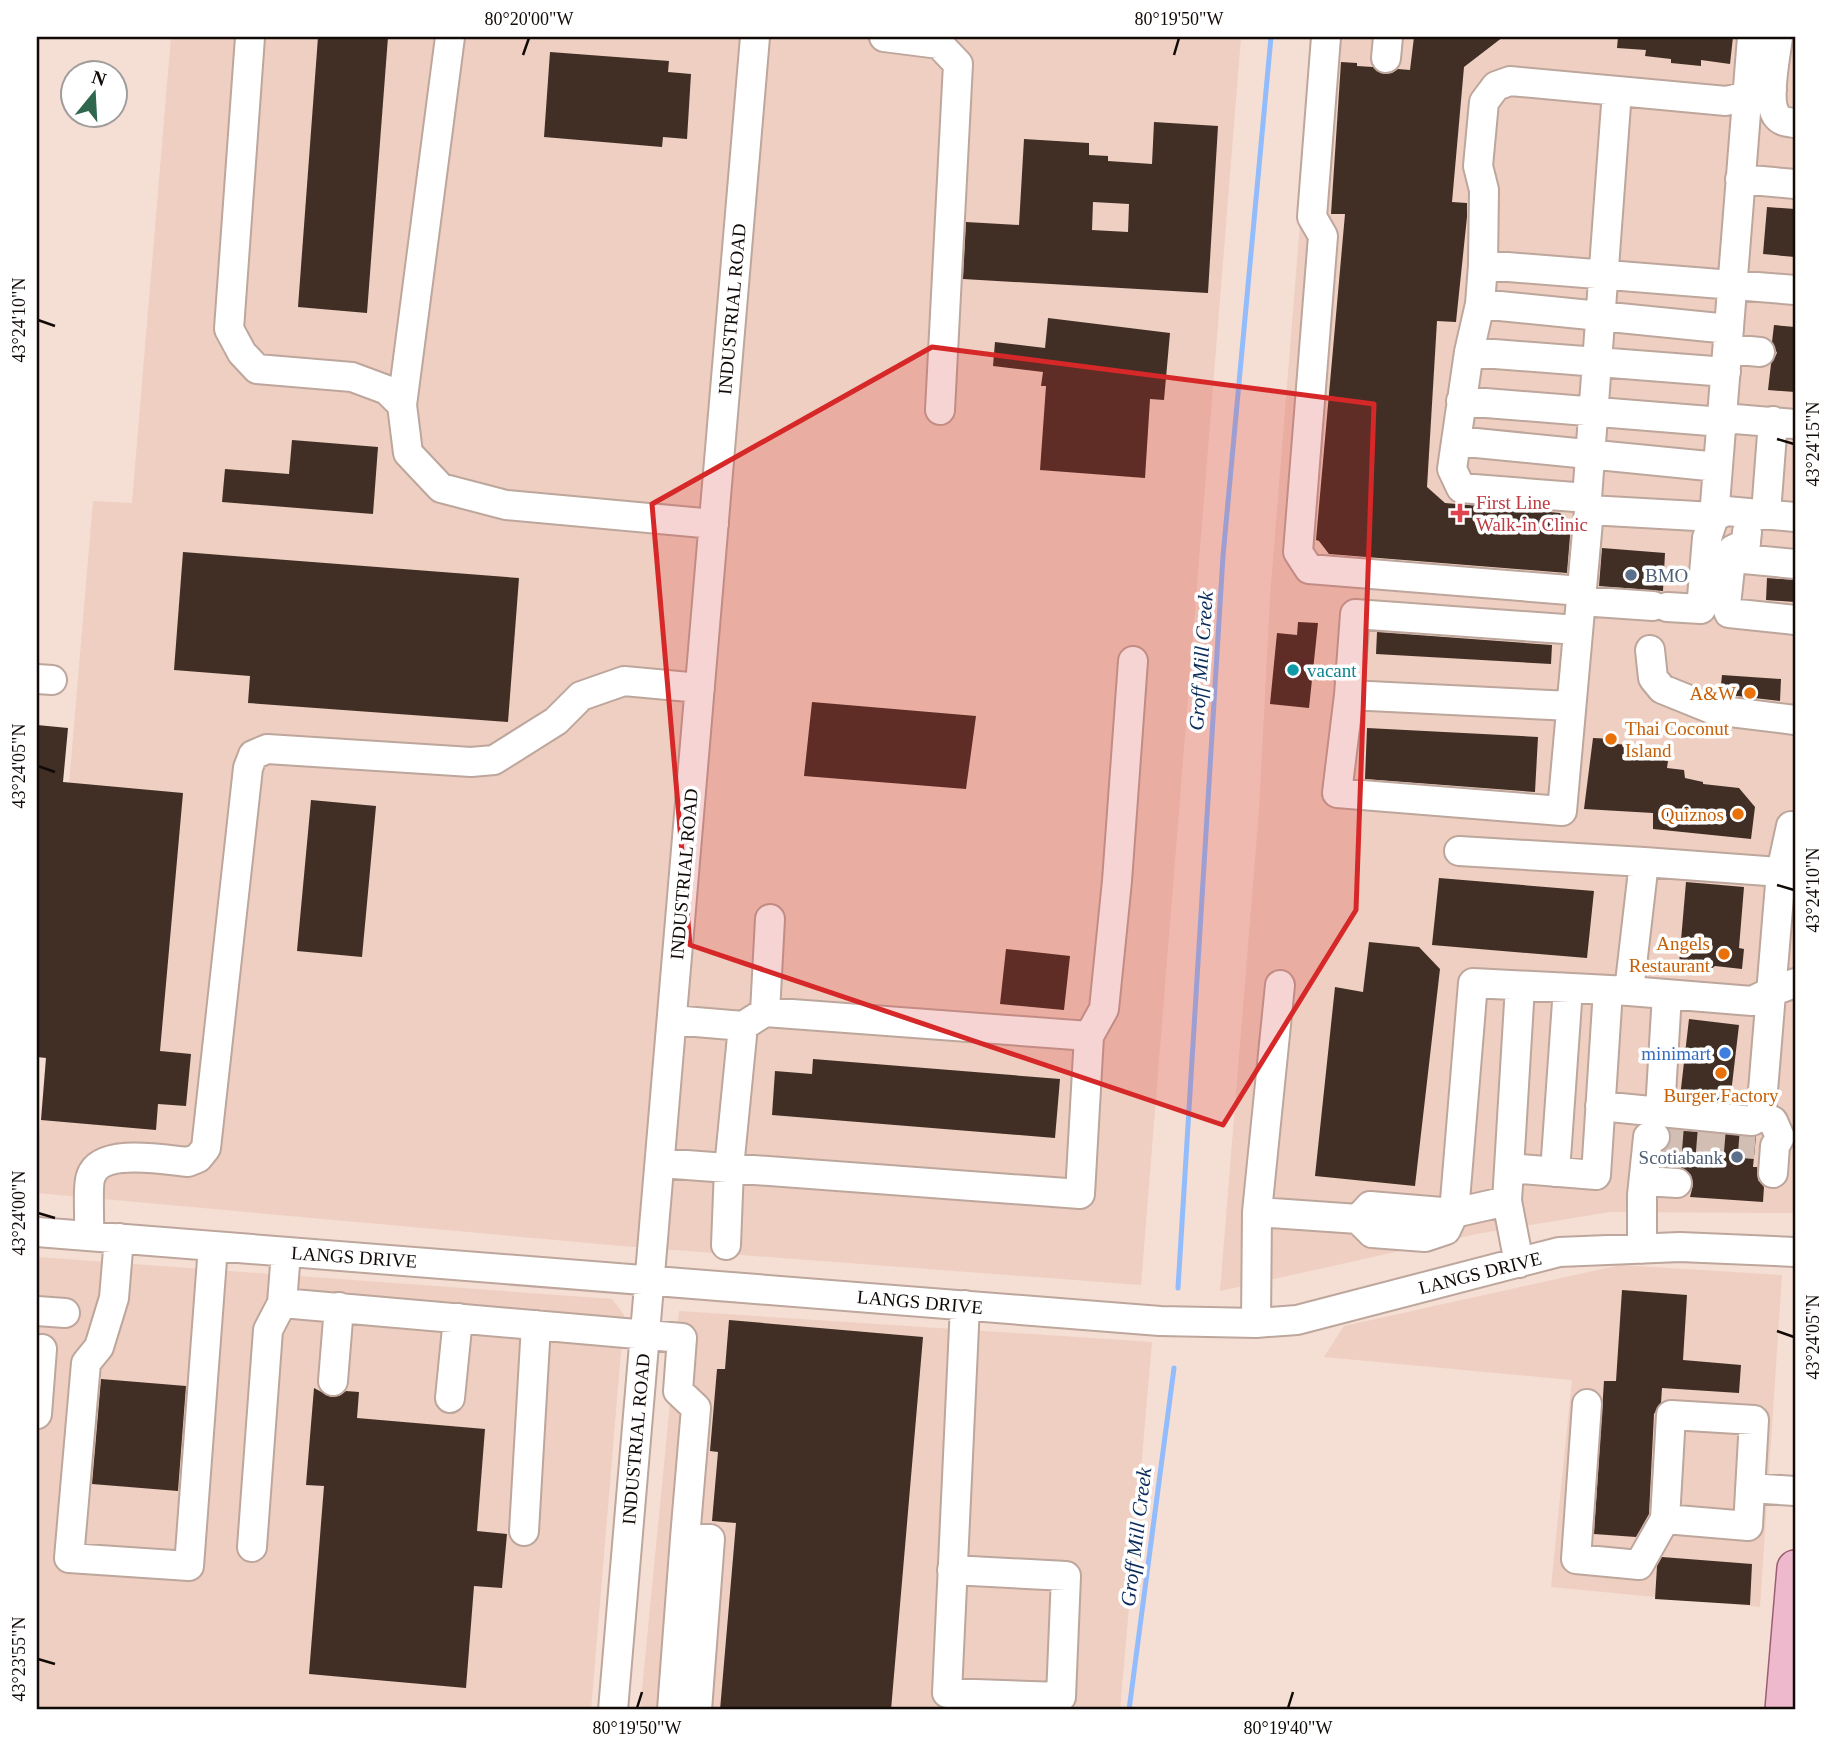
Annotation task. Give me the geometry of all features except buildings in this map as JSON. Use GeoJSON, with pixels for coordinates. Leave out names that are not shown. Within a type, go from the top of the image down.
{"type":"FeatureCollection","features":[{"type":"Feature","properties":{"kind":"main road"},"geometry":{"type":"LineString","coordinates":[[1783,1710],[1795,1568]]}},
{"type":"Feature","properties":{"kind":"street"},"geometry":{"type":"LineString","coordinates":[[250,37],[229,329],[242,353],[257,369],[352,377],[387,390],[402,405]]}},
{"type":"Feature","properties":{"kind":"street"},"geometry":{"type":"LineString","coordinates":[[450,37],[402,405],[408,453],[441,488],[506,505],[714,523]]}},
{"type":"Feature","properties":{"kind":"street","name":"INDUSTRIAL ROAD"},"geometry":{"type":"LineString","coordinates":[[613,1710],[755,37]]}},
{"type":"Feature","properties":{"kind":"street"},"geometry":{"type":"LineString","coordinates":[[884,37],[940,44],[958,64],[940,410]]}},
{"type":"Feature","properties":{"kind":"street"},"geometry":{"type":"LineString","coordinates":[[1326,37],[1312,216],[1323,236],[1298,552],[1309,569],[1701,609],[1707,538],[1714,517],[1740,179],[1760,93],[1780,37],[1795,38]]}},
{"type":"Feature","properties":{"kind":"street"},"geometry":{"type":"LineString","coordinates":[[1752,37],[1760,93],[1782,122],[1795,123]]}},
{"type":"Feature","properties":{"kind":"street"},"geometry":{"type":"LineString","coordinates":[[1760,93],[1726,101],[1510,81],[1496,86],[1484,102],[1478,166],[1484,190],[1480,304],[1469,352],[1452,469],[1461,488],[1714,517],[1726,511],[1795,517]]}},
{"type":"Feature","properties":{"kind":"street"},"geometry":{"type":"LineString","coordinates":[[1578,630],[1355,614],[1349,695],[1337,793],[1562,811],[1571,706],[1578,630],[1581,596],[1618,91]]}},
{"type":"Feature","properties":{"kind":"street"},"geometry":{"type":"LineString","coordinates":[[1740,179],[1795,184]]}},
{"type":"Feature","properties":{"kind":"street"},"geometry":{"type":"LineString","coordinates":[[1483,265],[1795,289]]}},
{"type":"Feature","properties":{"kind":"street"},"geometry":{"type":"LineString","coordinates":[[1480,304],[1600,316],[1727,350]]}},
{"type":"Feature","properties":{"kind":"street"},"geometry":{"type":"LineString","coordinates":[[1469,352],[1597,361],[1727,350],[1760,352]]}},
{"type":"Feature","properties":{"kind":"street"},"geometry":{"type":"LineString","coordinates":[[1461,401],[1722,422],[1735,419],[1784,422],[1746,543],[1744,559],[1795,564]]}},
{"type":"Feature","properties":{"kind":"street"},"geometry":{"type":"LineString","coordinates":[[1456,441],[1718,467]]}},
{"type":"Feature","properties":{"kind":"street"},"geometry":{"type":"LineString","coordinates":[[1746,543],[1732,550],[1726,605],[1729,613],[1795,620]]}},
{"type":"Feature","properties":{"kind":"street"},"geometry":{"type":"LineString","coordinates":[[1650,650],[1653,678],[1662,689],[1714,710],[1795,720]]}},
{"type":"Feature","properties":{"kind":"street"},"geometry":{"type":"LineString","coordinates":[[660,1163],[1080,1194],[1089,1035],[1104,1009],[1117,881],[1133,661]]}},
{"type":"Feature","properties":{"kind":"street"},"geometry":{"type":"LineString","coordinates":[[89,1236],[90,1176],[102,1162],[121,1157],[188,1162],[198,1158],[206,1148],[248,768],[253,755],[267,750],[471,762],[494,761],[556,721],[581,696],[624,681],[700,688]]}},
{"type":"Feature","properties":{"kind":"street"},"geometry":{"type":"LineString","coordinates":[[1349,695],[1571,706]]}},
{"type":"Feature","properties":{"kind":"street"},"geometry":{"type":"LineString","coordinates":[[1600,1106],[1657,1124],[1752,1121],[1761,1115],[1783,988],[1781,872],[1791,826],[1795,827]]}},
{"type":"Feature","properties":{"kind":"street"},"geometry":{"type":"LineString","coordinates":[[1459,851],[1781,872]]}},
{"type":"Feature","properties":{"kind":"street"},"geometry":{"type":"LineString","coordinates":[[1509,1168],[1596,1175],[1600,1106],[1644,862]]}},
{"type":"Feature","properties":{"kind":"street"},"geometry":{"type":"LineString","coordinates":[[726,1245],[729,1168],[770,919]]}},
{"type":"Feature","properties":{"kind":"street"},"geometry":{"type":"LineString","coordinates":[[1257,1212],[1358,1219],[1372,1233],[1425,1237],[1446,1230],[1454,1213],[1473,983],[1619,990],[1752,1001],[1783,988]]}},
{"type":"Feature","properties":{"kind":"street"},"geometry":{"type":"LineString","coordinates":[[1256,1323],[1257,1212],[1280,985]]}},
{"type":"Feature","properties":{"kind":"street"},"geometry":{"type":"LineString","coordinates":[[1519,1263],[1507,1200],[1520,986]]}},
{"type":"Feature","properties":{"kind":"street"},"geometry":{"type":"LineString","coordinates":[[1555,1172],[1568,988]]}},
{"type":"Feature","properties":{"kind":"street"},"geometry":{"type":"LineString","coordinates":[[1642,1249],[1648,1137],[1657,1124],[1667,994]]}},
{"type":"Feature","properties":{"kind":"street"},"geometry":{"type":"LineString","coordinates":[[672,1020],[754,1019],[1089,1035]]}},
{"type":"Feature","properties":{"kind":"street"},"geometry":{"type":"LineString","coordinates":[[1761,1115],[1773,1121],[1775,1148]]}},
{"type":"Feature","properties":{"kind":"street"},"geometry":{"type":"LineString","coordinates":[[1644,1181],[1677,1183]]}},
{"type":"Feature","properties":{"kind":"street"},"geometry":{"type":"LineString","coordinates":[[1454,1213],[1507,1200]]}},
{"type":"Feature","properties":{"kind":"street","name":"LANGS DRIVE"},"geometry":{"type":"LineString","coordinates":[[37,1232],[1160,1321],[1256,1323],[1297,1320],[1559,1252],[1680,1247],[1795,1252]]}},
{"type":"Feature","properties":{"kind":"street"},"geometry":{"type":"LineString","coordinates":[[119,1238],[114,1298],[99,1347],[86,1363],[69,1558],[189,1566],[213,1246]]}},
{"type":"Feature","properties":{"kind":"street"},"geometry":{"type":"LineString","coordinates":[[252,1547],[268,1330],[282,1303],[286,1252]]}},
{"type":"Feature","properties":{"kind":"street"},"geometry":{"type":"LineString","coordinates":[[282,1303],[682,1338],[678,1391],[696,1408],[672,1710]]}},
{"type":"Feature","properties":{"kind":"street"},"geometry":{"type":"LineString","coordinates":[[952,1570],[1066,1576],[1061,1697],[947,1693],[952,1570],[965,1305]]}},
{"type":"Feature","properties":{"kind":"street"},"geometry":{"type":"LineString","coordinates":[[333,1381],[339,1307]]}},
{"type":"Feature","properties":{"kind":"street"},"geometry":{"type":"LineString","coordinates":[[37,1311],[65,1314]]}},
{"type":"Feature","properties":{"kind":"street"},"geometry":{"type":"LineString","coordinates":[[450,1398],[458,1318]]}},
{"type":"Feature","properties":{"kind":"street"},"geometry":{"type":"LineString","coordinates":[[524,1531],[536,1325]]}},
{"type":"Feature","properties":{"kind":"street"},"geometry":{"type":"LineString","coordinates":[[37,1414],[42,1349]]}},
{"type":"Feature","properties":{"kind":"street"},"geometry":{"type":"LineString","coordinates":[[1587,1404],[1576,1559],[1639,1565],[1665,1519],[1671,1415],[1754,1420],[1748,1526],[1665,1519]]}},
{"type":"Feature","properties":{"kind":"street"},"geometry":{"type":"LineString","coordinates":[[1751,1488],[1795,1491]]}},
{"type":"Feature","properties":{"kind":"street"},"geometry":{"type":"LineString","coordinates":[[685,1538],[710,1539],[696,1710]]}},
{"type":"Feature","properties":{"kind":"path"},"geometry":{"type":"LineString","coordinates":[[37,1062],[37,1080]]}},
{"type":"Feature","properties":{"kind":"highlighted area"},"geometry":{"type":"Polygon","coordinates":[[[932,347],[1374,404],[1356,910],[1223,1125],[690,945],[652,504],[932,347]]]}},
{"type":"Feature","properties":{"kind":"shaded area"},"geometry":{"type":"Polygon","coordinates":[[[171,37],[1241,37],[1141,1285],[622,1246],[37,1193],[37,1163],[93,501],[132,503],[171,37]]]}},
{"type":"Feature","properties":{"kind":"shaded area"},"geometry":{"type":"Polygon","coordinates":[[[1315,37],[1795,37],[1793,1213],[1610,1212],[1476,1234],[1220,1291],[1259,810],[1270,597],[1315,37]]]}},
{"type":"Feature","properties":{"kind":"shaded area"},"geometry":{"type":"Polygon","coordinates":[[[37,1257],[612,1299],[624,1315],[591,1710],[37,1710],[37,1257]]]}},
{"type":"Feature","properties":{"kind":"shaded area"},"geometry":{"type":"Polygon","coordinates":[[[1620,1265],[1782,1275],[1760,1607],[1551,1587],[1572,1380],[1324,1357],[1344,1326],[1620,1265]]]}},
{"type":"Feature","properties":{"kind":"shaded area"},"geometry":{"type":"Polygon","coordinates":[[[679,1311],[1152,1342],[1120,1710],[640,1710],[679,1311]]]}},
{"type":"Feature","properties":{"kind":"waterway","name":"Groff Mill Creek"},"geometry":{"type":"LineString","coordinates":[[1178,1288],[1223,556],[1271,37]]}},
{"type":"Feature","properties":{"kind":"waterway","name":"Groff Mill Creek"},"geometry":{"type":"LineString","coordinates":[[1129,1710],[1174,1368]]}},
{"type":"Feature","properties":{"kind":"tunnel"},"geometry":{"type":"LineString","coordinates":[[1655,1137],[1755,1145]]}},
{"type":"Feature","properties":{"kind":"place","name":"First Line Walk-in Clinic"},"geometry":{"type":"Point","coordinates":[1460,513]}},
{"type":"Feature","properties":{"kind":"place","name":"BMO"},"geometry":{"type":"Point","coordinates":[1631,575]}},
{"type":"Feature","properties":{"kind":"place","name":"vacant"},"geometry":{"type":"Point","coordinates":[1293,670]}},
{"type":"Feature","properties":{"kind":"place","name":"A&W"},"geometry":{"type":"Point","coordinates":[1750,693]}},
{"type":"Feature","properties":{"kind":"place","name":"Thai Coconut Island"},"geometry":{"type":"Point","coordinates":[1611,739]}},
{"type":"Feature","properties":{"kind":"place","name":"Quiznos"},"geometry":{"type":"Point","coordinates":[1738,814]}},
{"type":"Feature","properties":{"kind":"place","name":"Angels Restaurant"},"geometry":{"type":"Point","coordinates":[1724,954]}},
{"type":"Feature","properties":{"kind":"place","name":"minimart"},"geometry":{"type":"Point","coordinates":[1725,1053]}},
{"type":"Feature","properties":{"kind":"place","name":"Burger Factory"},"geometry":{"type":"Point","coordinates":[1721,1073]}},
{"type":"Feature","properties":{"kind":"place","name":"Scotiabank"},"geometry":{"type":"Point","coordinates":[1737,1157]}}]}
